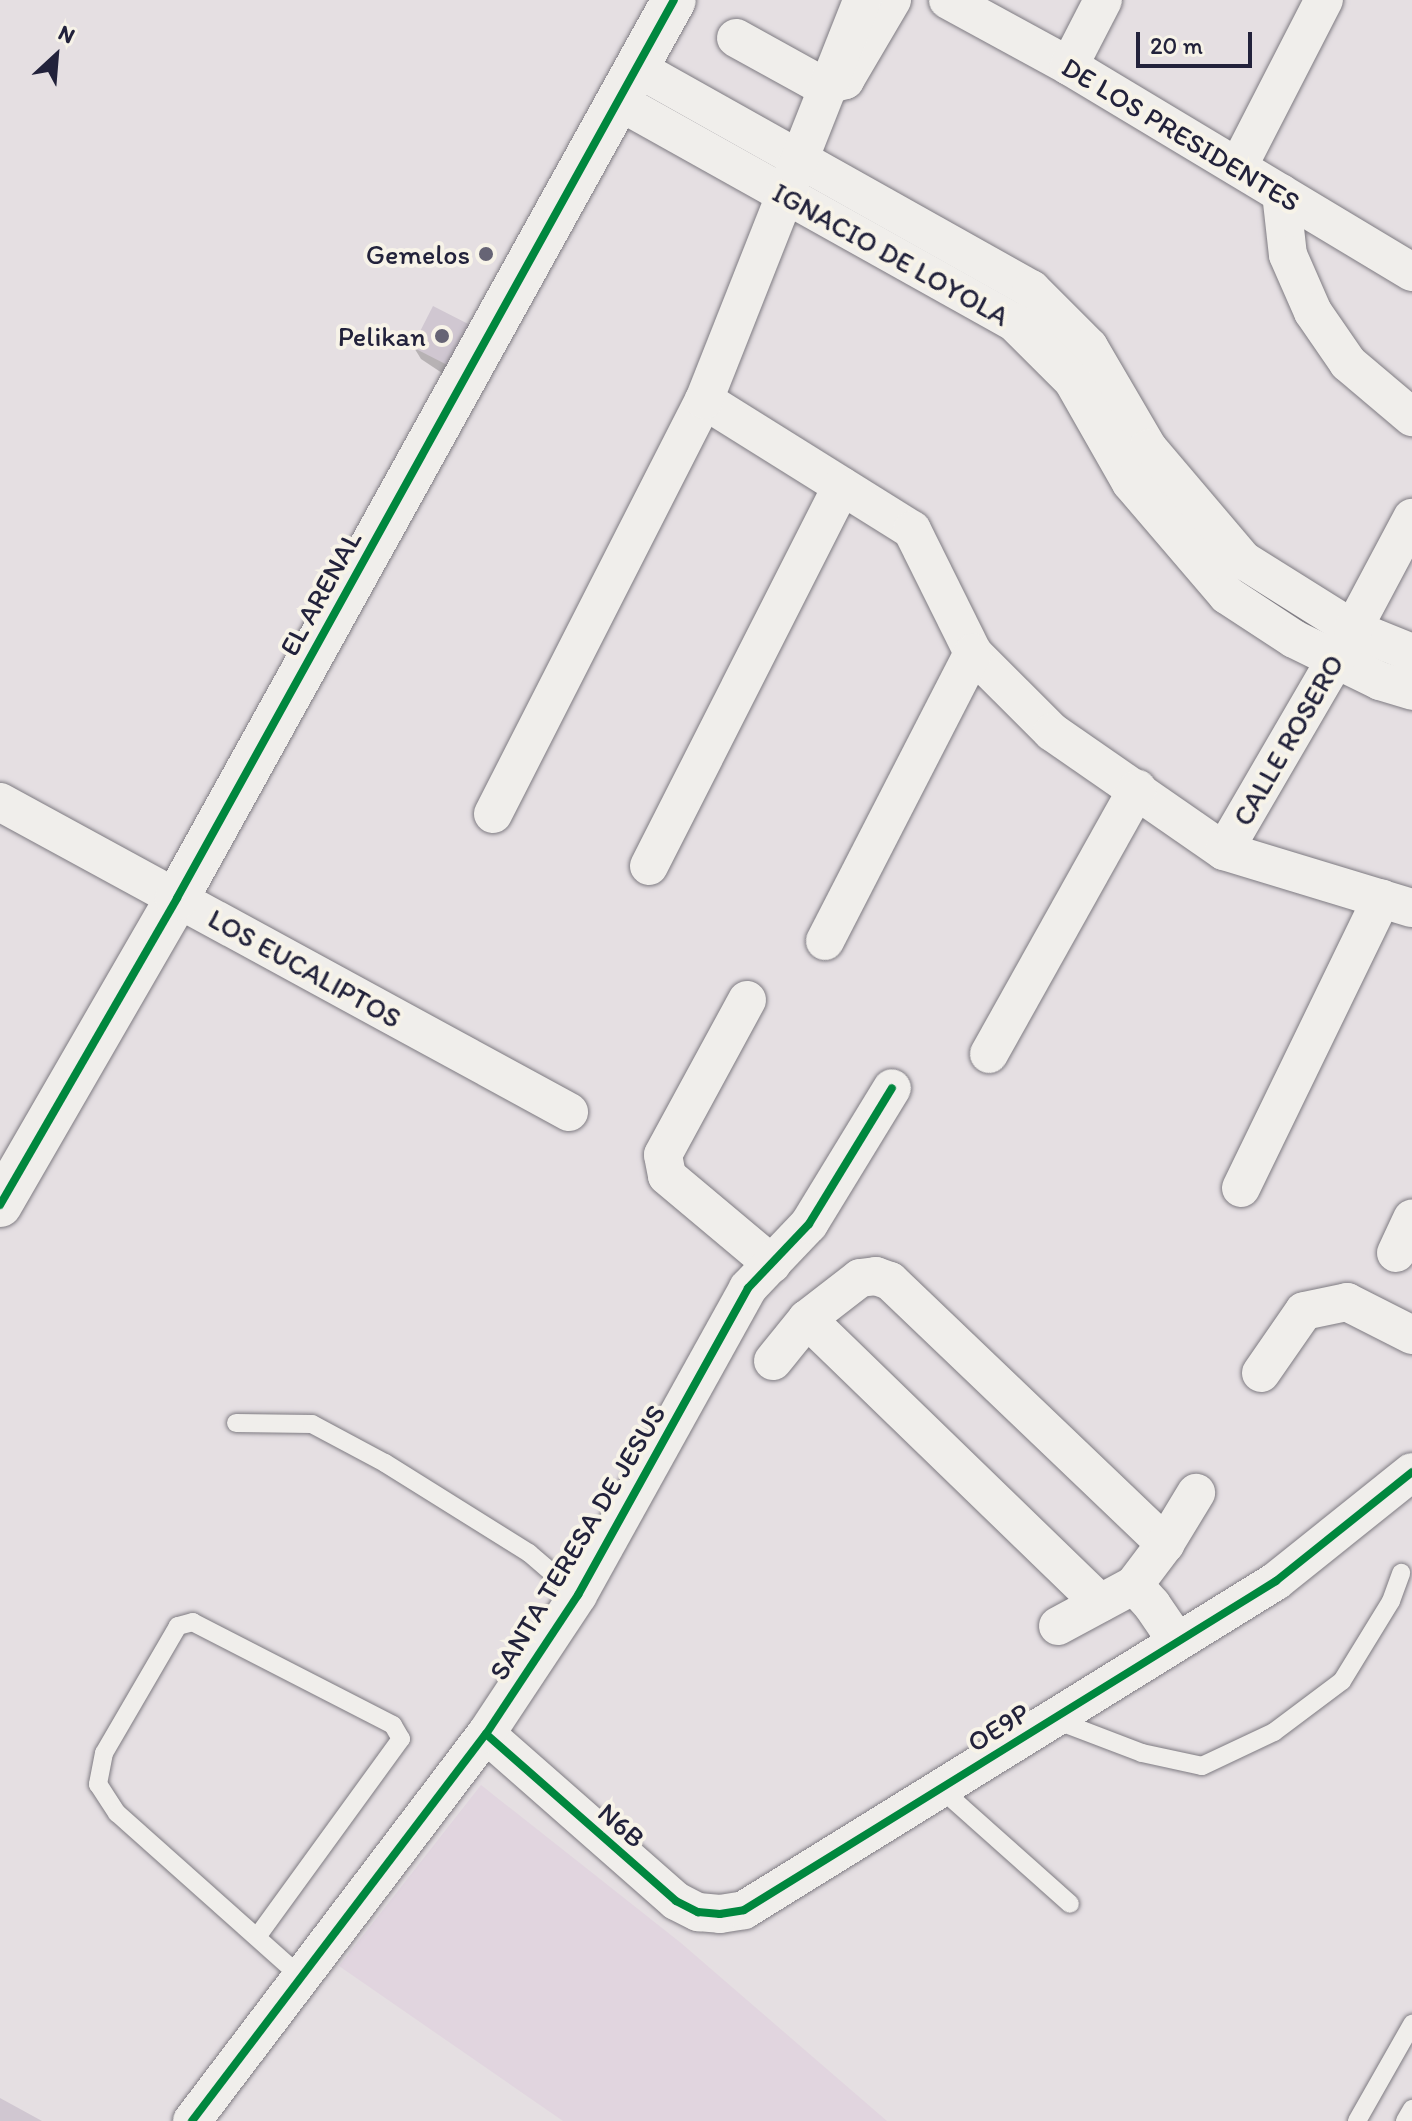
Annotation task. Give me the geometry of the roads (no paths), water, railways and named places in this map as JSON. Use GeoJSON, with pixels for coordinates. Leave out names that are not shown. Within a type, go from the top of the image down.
{"type":"FeatureCollection","features":[{"type":"Feature","properties":{"kind":"street","name":"EL ARENAL"},"geometry":{"type":"LineString","coordinates":[[0,1205],[177,898],[674,0]]}},
{"type":"Feature","properties":{"kind":"street"},"geometry":{"type":"LineString","coordinates":[[493,814],[704,400],[862,0]]}},
{"type":"Feature","properties":{"kind":"street"},"geometry":{"type":"LineString","coordinates":[[736,38],[823,86],[845,80],[892,0]]}},
{"type":"Feature","properties":{"kind":"street","name":"DE LOS PRESIDENTES"},"geometry":{"type":"LineString","coordinates":[[948,0],[1069,66],[1281,193],[1409,261]]}},
{"type":"Feature","properties":{"kind":"street"},"geometry":{"type":"LineString","coordinates":[[1069,66],[1103,0]]}},
{"type":"Feature","properties":{"kind":"street"},"geometry":{"type":"LineString","coordinates":[[1238,167],[1324,0]]}},
{"type":"Feature","properties":{"kind":"street","name":"IGNACIO DE LOYOLA"},"geometry":{"type":"LineString","coordinates":[[627,85],[1031,289],[1089,347],[1134,457],[1243,560],[1343,644],[1380,681],[1412,691]]}},
{"type":"Feature","properties":{"kind":"street"},"geometry":{"type":"LineString","coordinates":[[1281,193],[1288,255],[1313,312],[1348,363],[1412,417]]}},
{"type":"Feature","properties":{"kind":"street"},"geometry":{"type":"LineString","coordinates":[[704,400],[912,530],[973,653],[1052,732],[1224,851],[1397,903],[1241,1188]]}},
{"type":"Feature","properties":{"kind":"street"},"geometry":{"type":"LineString","coordinates":[[649,866],[842,486]]}},
{"type":"Feature","properties":{"kind":"street","name":"CALLE ROSERO"},"geometry":{"type":"LineString","coordinates":[[1224,851],[1412,518]]}},
{"type":"Feature","properties":{"kind":"street","name":"IGNACIO DE LOYOLA"},"geometry":{"type":"LineString","coordinates":[[1343,644],[1412,653]]}},
{"type":"Feature","properties":{"kind":"street"},"geometry":{"type":"LineString","coordinates":[[825,941],[973,653]]}},
{"type":"Feature","properties":{"kind":"street"},"geometry":{"type":"LineString","coordinates":[[989,1054],[1137,789]]}},
{"type":"Feature","properties":{"kind":"street","name":"LOS EUCALIPTOS"},"geometry":{"type":"LineString","coordinates":[[0,802],[569,1112]]}},
{"type":"Feature","properties":{"kind":"street"},"geometry":{"type":"LineString","coordinates":[[747,1000],[663,1155],[667,1176],[772,1264]]}},
{"type":"Feature","properties":{"kind":"street","name":"SANTA TERESA DE JESUS"},"geometry":{"type":"LineString","coordinates":[[192,2121],[486,1734],[578,1595],[748,1288],[809,1224],[892,1088]]}},
{"type":"Feature","properties":{"kind":"street"},"geometry":{"type":"LineString","coordinates":[[1396,1253],[1412,1219]]}},
{"type":"Feature","properties":{"kind":"street"},"geometry":{"type":"LineString","coordinates":[[773,1361],[807,1319],[860,1278],[876,1276],[890,1281],[1165,1544]]}},
{"type":"Feature","properties":{"kind":"street"},"geometry":{"type":"LineString","coordinates":[[1261,1373],[1304,1311],[1347,1302],[1412,1335]]}},
{"type":"Feature","properties":{"kind":"street"},"geometry":{"type":"LineString","coordinates":[[807,1319],[1100,1603]]}},
{"type":"Feature","properties":{"kind":"street","name":"OE9P"},"geometry":{"type":"LineString","coordinates":[[744,1910],[1176,1640],[1276,1581],[1412,1472]]}},
{"type":"Feature","properties":{"kind":"street"},"geometry":{"type":"LineString","coordinates":[[1058,1626],[1134,1585],[1165,1544],[1196,1493]]}},
{"type":"Feature","properties":{"kind":"street"},"geometry":{"type":"LineString","coordinates":[[1134,1585],[1176,1640]]}},
{"type":"Feature","properties":{"kind":"street","name":"N6B"},"geometry":{"type":"LineString","coordinates":[[486,1734],[676,1901],[698,1912],[720,1914],[744,1910]]}},
{"type":"Feature","properties":{"kind":"lane"},"geometry":{"type":"LineString","coordinates":[[236,1423],[312,1424],[385,1463],[529,1553],[578,1595]]}},
{"type":"Feature","properties":{"kind":"lane"},"geometry":{"type":"LineString","coordinates":[[1053,1719],[1142,1753],[1202,1766],[1274,1732],[1342,1681],[1391,1601],[1401,1573]]}},
{"type":"Feature","properties":{"kind":"lane"},"geometry":{"type":"LineString","coordinates":[[257,1937],[401,1739],[393,1725],[193,1622],[178,1626],[104,1753],[98,1784],[117,1813],[302,1978]]}},
{"type":"Feature","properties":{"kind":"lane"},"geometry":{"type":"LineString","coordinates":[[940,1788],[1070,1904]]}},
{"type":"Feature","properties":{"kind":"lane"},"geometry":{"type":"LineString","coordinates":[[1357,2121],[1412,2024]]}},
{"type":"Feature","properties":{"kind":"lane"},"geometry":{"type":"LineString","coordinates":[[1405,2121],[1412,2109]]}},
{"type":"Feature","properties":{"kind":"place","name":"Gemelos"},"geometry":{"type":"Point","coordinates":[486,254]}},
{"type":"Feature","properties":{"kind":"place","name":"Pelikan"},"geometry":{"type":"Point","coordinates":[442,336]}}]}
